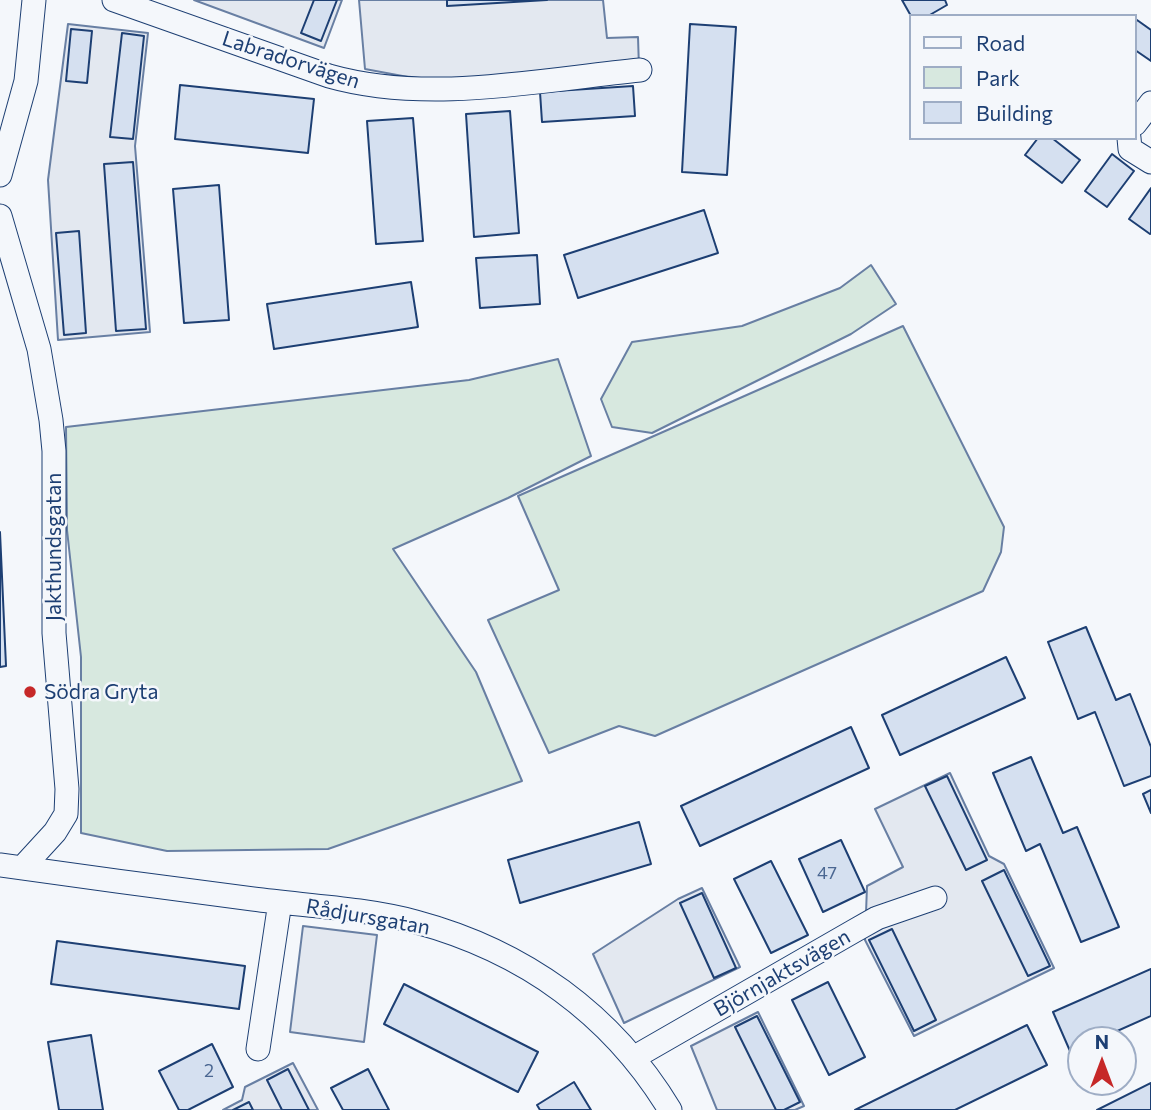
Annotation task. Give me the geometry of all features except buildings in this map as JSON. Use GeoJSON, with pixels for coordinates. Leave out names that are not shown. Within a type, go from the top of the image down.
{"type":"FeatureCollection","features":[{"type":"Feature","properties":{"kind":"street"},"geometry":{"type":"LineString","coordinates":[[0,175],[26,80],[34,0]]}},
{"type":"Feature","properties":{"kind":"street","name":"Labradorvägen"},"geometry":{"type":"LineString","coordinates":[[114,0],[329,76],[396,89],[463,88],[640,70]]}},
{"type":"Feature","properties":{"kind":"street"},"geometry":{"type":"LineString","coordinates":[[1137,121],[1151,103]]}},
{"type":"Feature","properties":{"kind":"street"},"geometry":{"type":"LineString","coordinates":[[1129,140],[1130,149],[1151,162]]}},
{"type":"Feature","properties":{"kind":"street","name":"Jakthundsgatan"},"geometry":{"type":"LineString","coordinates":[[0,216],[39,349],[51,420],[54,451],[54,633],[67,789],[66,814],[55,832],[11,867]]}},
{"type":"Feature","properties":{"kind":"street","name":"Rådjursgatan"},"geometry":{"type":"LineString","coordinates":[[11,867],[354,911],[415,922],[479,943],[535,971],[597,1019],[633,1058],[670,1110]]}},
{"type":"Feature","properties":{"kind":"street","name":"Björnjaktsvägen"},"geometry":{"type":"LineString","coordinates":[[633,1058],[877,918],[935,898]]}},
{"type":"Feature","properties":{"kind":"street"},"geometry":{"type":"LineString","coordinates":[[258,1049],[280,902]]}},
{"type":"Feature","properties":{"kind":"green space"},"geometry":{"type":"Polygon","coordinates":[[[871,265],[896,304],[851,334],[652,433],[612,427],[601,399],[632,342],[742,326],[840,288],[871,265]]]}},
{"type":"Feature","properties":{"kind":"green space"},"geometry":{"type":"Polygon","coordinates":[[[903,326],[1004,527],[1001,552],[983,591],[655,736],[619,726],[549,753],[488,620],[559,590],[518,496],[903,326]]]}},
{"type":"Feature","properties":{"kind":"green space"},"geometry":{"type":"Polygon","coordinates":[[[558,359],[591,456],[508,498],[393,549],[476,672],[522,781],[328,849],[167,851],[81,833],[81,657],[67,530],[66,427],[469,380],[558,359]]]}},
{"type":"Feature","properties":{"kind":"shaded area"},"geometry":{"type":"Polygon","coordinates":[[[194,0],[342,0],[324,48],[194,0]]]}},
{"type":"Feature","properties":{"kind":"shaded area"},"geometry":{"type":"Polygon","coordinates":[[[359,0],[603,0],[607,38],[638,37],[639,68],[424,80],[365,69],[359,0]]]}},
{"type":"Feature","properties":{"kind":"shaded area"},"geometry":{"type":"Polygon","coordinates":[[[68,24],[148,33],[135,146],[150,332],[58,340],[48,180],[68,24]]]}},
{"type":"Feature","properties":{"kind":"shaded area"},"geometry":{"type":"Polygon","coordinates":[[[950,773],[989,856],[1004,864],[1054,968],[914,1036],[865,940],[867,886],[903,867],[875,809],[950,773]]]}},
{"type":"Feature","properties":{"kind":"shaded area"},"geometry":{"type":"Polygon","coordinates":[[[702,888],[740,967],[624,1023],[593,954],[678,899],[702,888]]]}},
{"type":"Feature","properties":{"kind":"shaded area"},"geometry":{"type":"Polygon","coordinates":[[[303,926],[377,935],[364,1042],[290,1032],[303,926]]]}},
{"type":"Feature","properties":{"kind":"shaded area"},"geometry":{"type":"Polygon","coordinates":[[[758,1012],[804,1106],[795,1110],[717,1110],[691,1046],[758,1012]]]}},
{"type":"Feature","properties":{"kind":"shaded area"},"geometry":{"type":"Polygon","coordinates":[[[293,1063],[318,1110],[223,1110],[242,1100],[245,1087],[293,1063]]]}},
{"type":"Feature","properties":{"kind":"place","name":"Södra Gryta"},"geometry":{"type":"Point","coordinates":[30,692]}}]}
